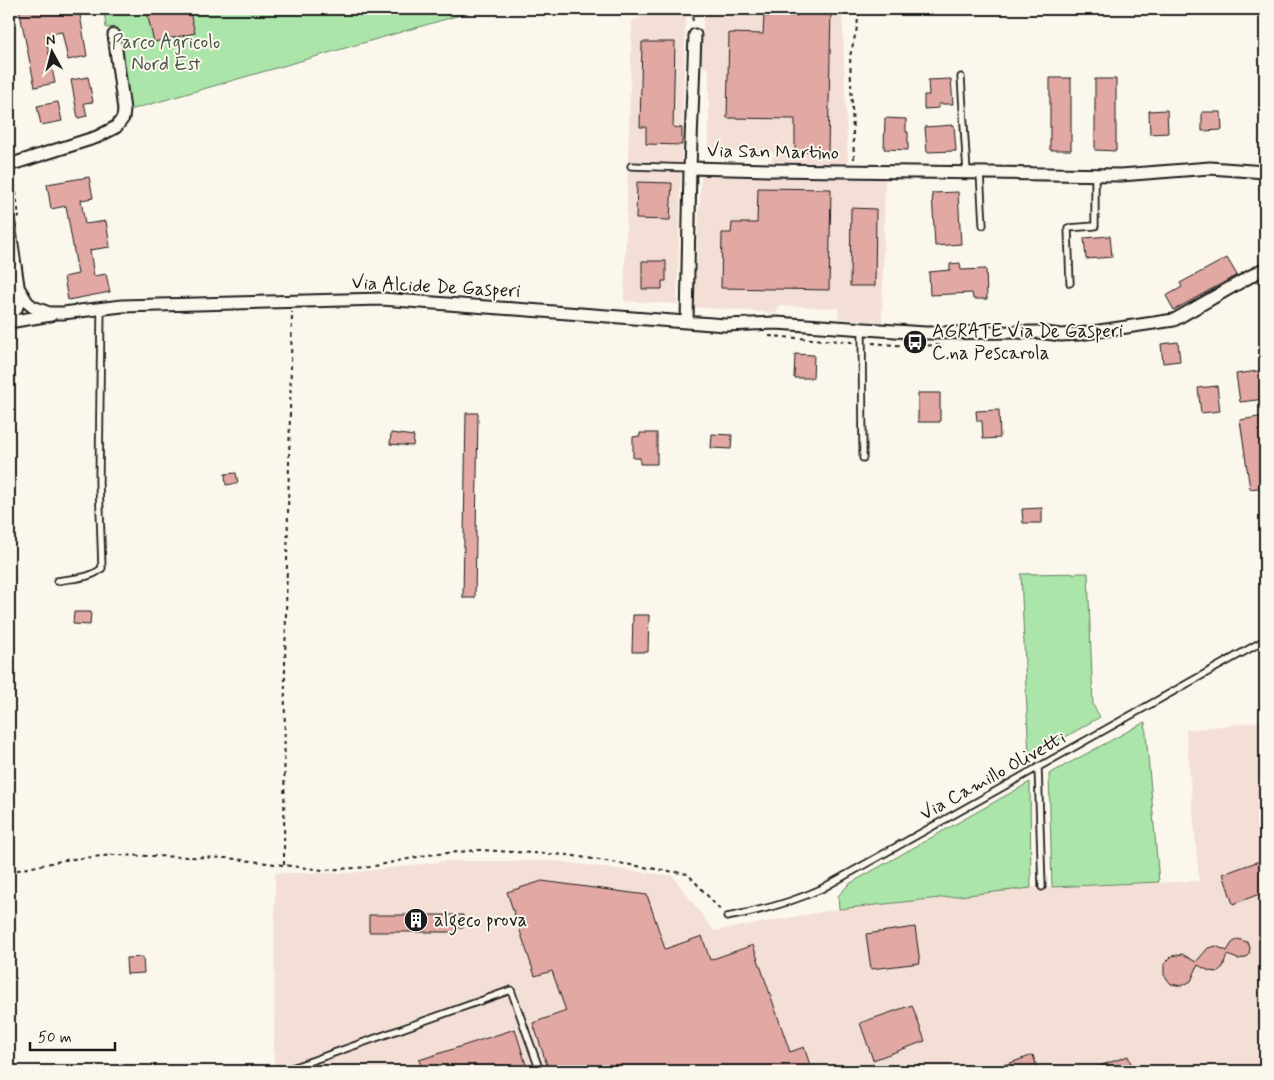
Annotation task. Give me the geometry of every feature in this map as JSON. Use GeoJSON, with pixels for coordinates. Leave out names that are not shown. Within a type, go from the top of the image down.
{"type":"FeatureCollection","features":[{"type":"Feature","properties":{"kind":"street"},"geometry":{"type":"LineString","coordinates":[[9,165],[98,137],[116,127],[124,118],[114,35]]}},
{"type":"Feature","properties":{"kind":"street","name":"Via San Martino"},"geometry":{"type":"LineString","coordinates":[[687,322],[695,35]]}},
{"type":"Feature","properties":{"kind":"street","name":"Via San Martino"},"geometry":{"type":"LineString","coordinates":[[690,168],[1095,175],[1141,174],[1210,168],[1265,172]]}},
{"type":"Feature","properties":{"kind":"street"},"geometry":{"type":"LineString","coordinates":[[9,314],[16,309],[19,303],[14,221]]}},
{"type":"Feature","properties":{"kind":"street","name":"Via Alcide De Gasperi"},"geometry":{"type":"LineString","coordinates":[[19,289],[27,302],[36,309],[63,313],[122,306],[382,300],[725,325],[776,323],[925,333],[1038,332],[1061,335],[1161,323],[1180,317],[1265,268]]}},
{"type":"Feature","properties":{"kind":"street"},"geometry":{"type":"LineString","coordinates":[[9,322],[63,313]]}},
{"type":"Feature","properties":{"kind":"lane"},"geometry":{"type":"LineString","coordinates":[[961,77],[967,173]]}},
{"type":"Feature","properties":{"kind":"lane","name":"Via San Martino"},"geometry":{"type":"LineString","coordinates":[[631,166],[690,168]]}},
{"type":"Feature","properties":{"kind":"lane"},"geometry":{"type":"LineString","coordinates":[[980,173],[983,225]]}},
{"type":"Feature","properties":{"kind":"lane"},"geometry":{"type":"LineString","coordinates":[[1070,284],[1068,228],[1096,226],[1095,175]]}},
{"type":"Feature","properties":{"kind":"lane"},"geometry":{"type":"LineString","coordinates":[[57,581],[85,577],[97,573],[102,568],[100,482],[101,308]]}},
{"type":"Feature","properties":{"kind":"lane"},"geometry":{"type":"LineString","coordinates":[[862,330],[863,458]]}},
{"type":"Feature","properties":{"kind":"lane","name":"Via Camillo Olivetti"},"geometry":{"type":"LineString","coordinates":[[727,918],[772,908],[821,889],[1265,640]]}},
{"type":"Feature","properties":{"kind":"lane"},"geometry":{"type":"LineString","coordinates":[[1038,767],[1042,887]]}},
{"type":"Feature","properties":{"kind":"lane"},"geometry":{"type":"LineString","coordinates":[[283,1071],[511,990],[540,1071]]}},
{"type":"Feature","properties":{"kind":"path"},"geometry":{"type":"LineString","coordinates":[[692,9],[695,35]]}},
{"type":"Feature","properties":{"kind":"path","name":"Via San Martino"},"geometry":{"type":"LineString","coordinates":[[855,171],[850,56],[857,28],[859,9]]}},
{"type":"Feature","properties":{"kind":"path"},"geometry":{"type":"LineString","coordinates":[[9,148],[20,152],[30,150],[32,157]]}},
{"type":"Feature","properties":{"kind":"path"},"geometry":{"type":"LineString","coordinates":[[14,221],[13,177],[20,171]]}},
{"type":"Feature","properties":{"kind":"path"},"geometry":{"type":"LineString","coordinates":[[284,865],[285,654],[292,311]]}},
{"type":"Feature","properties":{"kind":"path"},"geometry":{"type":"LineString","coordinates":[[9,484],[11,616],[9,621]]}},
{"type":"Feature","properties":{"kind":"path"},"geometry":{"type":"LineString","coordinates":[[9,872],[65,860],[112,855],[228,858],[322,870],[370,867],[427,855],[479,850],[568,855],[688,874],[727,918]]}},
{"type":"Feature","properties":{"kind":"shaded area"},"geometry":{"type":"Polygon","coordinates":[[[662,9],[686,10],[677,304],[624,301],[632,21],[662,9]]]}},
{"type":"Feature","properties":{"kind":"shaded area"},"geometry":{"type":"Polygon","coordinates":[[[704,9],[842,9],[848,164],[772,161],[774,152],[709,151],[709,70],[701,64],[704,9]]]}},
{"type":"Feature","properties":{"kind":"shaded area"},"geometry":{"type":"Polygon","coordinates":[[[701,176],[885,179],[882,322],[839,319],[838,308],[779,306],[776,313],[694,307],[701,176]]]}},
{"type":"Feature","properties":{"kind":"shaded area"},"geometry":{"type":"Polygon","coordinates":[[[1265,721],[1265,1071],[274,1071],[275,873],[349,873],[446,861],[554,861],[673,876],[714,931],[839,909],[1022,888],[1199,881],[1186,730],[1265,721]]]}},
{"type":"Feature","properties":{"kind":"green space","name":"Parco Agricolo Nord Est"},"geometry":{"type":"Polygon","coordinates":[[[104,9],[481,9],[130,110],[116,27],[106,28],[104,9]]]}},
{"type":"Feature","properties":{"kind":"green space"},"geometry":{"type":"Polygon","coordinates":[[[1088,573],[1093,705],[1100,717],[1029,758],[1021,574],[1088,573]]]}},
{"type":"Feature","properties":{"kind":"green space"},"geometry":{"type":"Polygon","coordinates":[[[1145,722],[1159,882],[1052,887],[1049,774],[1145,722]]]}},
{"type":"Feature","properties":{"kind":"green space"},"geometry":{"type":"Polygon","coordinates":[[[1030,782],[1031,888],[839,909],[838,896],[849,884],[1030,782]]]}},
{"type":"Feature","properties":{"kind":"building"},"geometry":{"type":"Polygon","coordinates":[[[19,9],[79,9],[87,56],[68,60],[62,32],[45,35],[55,83],[35,87],[19,9]]]}},
{"type":"Feature","properties":{"kind":"building"},"geometry":{"type":"Polygon","coordinates":[[[146,9],[172,9],[172,13],[189,9],[195,33],[154,42],[146,9]]]}},
{"type":"Feature","properties":{"kind":"building"},"geometry":{"type":"Polygon","coordinates":[[[797,9],[831,9],[828,152],[795,151],[795,119],[727,118],[729,33],[763,34],[764,16],[797,16],[797,9]]]}},
{"type":"Feature","properties":{"kind":"building"},"geometry":{"type":"Polygon","coordinates":[[[642,42],[675,42],[673,127],[682,128],[682,145],[646,144],[646,127],[640,127],[642,42]]]}},
{"type":"Feature","properties":{"kind":"building"},"geometry":{"type":"Polygon","coordinates":[[[88,77],[93,102],[84,103],[87,116],[78,118],[71,80],[88,77]]]}},
{"type":"Feature","properties":{"kind":"building"},"geometry":{"type":"Polygon","coordinates":[[[1050,78],[1071,78],[1071,150],[1050,150],[1050,78]]]}},
{"type":"Feature","properties":{"kind":"building"},"geometry":{"type":"Polygon","coordinates":[[[951,79],[953,104],[938,104],[939,108],[924,109],[924,95],[929,95],[928,80],[951,79]]]}},
{"type":"Feature","properties":{"kind":"building"},"geometry":{"type":"Polygon","coordinates":[[[1095,79],[1116,79],[1116,151],[1095,150],[1095,79]]]}},
{"type":"Feature","properties":{"kind":"building"},"geometry":{"type":"Polygon","coordinates":[[[58,102],[62,121],[41,125],[37,106],[58,102]]]}},
{"type":"Feature","properties":{"kind":"building"},"geometry":{"type":"Polygon","coordinates":[[[1167,110],[1168,133],[1150,134],[1149,111],[1167,110]]]}},
{"type":"Feature","properties":{"kind":"building"},"geometry":{"type":"Polygon","coordinates":[[[1202,112],[1221,112],[1222,130],[1202,131],[1202,112]]]}},
{"type":"Feature","properties":{"kind":"building"},"geometry":{"type":"Polygon","coordinates":[[[885,118],[906,119],[908,150],[884,149],[885,118]]]}},
{"type":"Feature","properties":{"kind":"building"},"geometry":{"type":"Polygon","coordinates":[[[954,125],[956,151],[927,152],[925,127],[954,125]]]}},
{"type":"Feature","properties":{"kind":"building"},"geometry":{"type":"Polygon","coordinates":[[[89,177],[93,198],[81,200],[85,224],[106,221],[110,247],[90,250],[94,276],[106,274],[110,292],[68,300],[64,277],[78,274],[66,206],[51,209],[47,184],[89,177]]]}},
{"type":"Feature","properties":{"kind":"building"},"geometry":{"type":"Polygon","coordinates":[[[637,182],[672,183],[670,220],[636,219],[637,182]]]}},
{"type":"Feature","properties":{"kind":"building"},"geometry":{"type":"Polygon","coordinates":[[[758,188],[831,189],[829,290],[721,288],[722,233],[731,233],[732,223],[757,223],[758,188]]]}},
{"type":"Feature","properties":{"kind":"building"},"geometry":{"type":"Polygon","coordinates":[[[958,192],[961,244],[935,246],[932,193],[958,192]]]}},
{"type":"Feature","properties":{"kind":"building"},"geometry":{"type":"Polygon","coordinates":[[[851,208],[876,209],[875,286],[850,286],[851,208]]]}},
{"type":"Feature","properties":{"kind":"building"},"geometry":{"type":"Polygon","coordinates":[[[1110,236],[1112,257],[1086,259],[1084,238],[1110,236]]]}},
{"type":"Feature","properties":{"kind":"building"},"geometry":{"type":"Polygon","coordinates":[[[1227,258],[1237,275],[1174,310],[1166,296],[1182,287],[1180,283],[1227,258]]]}},
{"type":"Feature","properties":{"kind":"building"},"geometry":{"type":"Polygon","coordinates":[[[642,261],[666,261],[666,281],[662,281],[662,289],[642,289],[642,261]]]}},
{"type":"Feature","properties":{"kind":"building"},"geometry":{"type":"Polygon","coordinates":[[[960,263],[961,270],[986,269],[987,299],[973,299],[972,293],[930,295],[929,272],[950,270],[950,264],[960,263]]]}},
{"type":"Feature","properties":{"kind":"building"},"geometry":{"type":"Polygon","coordinates":[[[1178,342],[1180,361],[1163,363],[1161,344],[1178,342]]]}},
{"type":"Feature","properties":{"kind":"building"},"geometry":{"type":"Polygon","coordinates":[[[795,354],[814,355],[813,378],[794,378],[795,354]]]}},
{"type":"Feature","properties":{"kind":"building"},"geometry":{"type":"Polygon","coordinates":[[[1265,370],[1265,399],[1240,402],[1236,374],[1265,370]]]}},
{"type":"Feature","properties":{"kind":"building"},"geometry":{"type":"Polygon","coordinates":[[[1217,386],[1220,411],[1201,413],[1198,388],[1217,386]]]}},
{"type":"Feature","properties":{"kind":"building"},"geometry":{"type":"Polygon","coordinates":[[[918,393],[940,393],[940,422],[918,422],[918,393]]]}},
{"type":"Feature","properties":{"kind":"building"},"geometry":{"type":"Polygon","coordinates":[[[999,410],[1000,438],[983,439],[982,421],[977,421],[976,411],[999,410]]]}},
{"type":"Feature","properties":{"kind":"building"},"geometry":{"type":"Polygon","coordinates":[[[466,413],[478,413],[475,598],[463,598],[466,413]]]}},
{"type":"Feature","properties":{"kind":"building"},"geometry":{"type":"Polygon","coordinates":[[[1265,416],[1265,487],[1250,489],[1240,420],[1265,416]]]}},
{"type":"Feature","properties":{"kind":"building"},"geometry":{"type":"Polygon","coordinates":[[[391,433],[414,436],[413,446],[390,444],[391,433]]]}},
{"type":"Feature","properties":{"kind":"building"},"geometry":{"type":"Polygon","coordinates":[[[640,433],[657,433],[657,464],[640,464],[640,458],[633,458],[633,437],[640,436],[640,433]]]}},
{"type":"Feature","properties":{"kind":"building"},"geometry":{"type":"Polygon","coordinates":[[[712,434],[732,435],[731,449],[711,448],[712,434]]]}},
{"type":"Feature","properties":{"kind":"building"},"geometry":{"type":"Polygon","coordinates":[[[236,473],[238,483],[226,485],[225,474],[236,473]]]}},
{"type":"Feature","properties":{"kind":"building"},"geometry":{"type":"Polygon","coordinates":[[[1042,508],[1042,523],[1023,523],[1022,509],[1042,508]]]}},
{"type":"Feature","properties":{"kind":"building"},"geometry":{"type":"Polygon","coordinates":[[[74,612],[91,612],[90,625],[73,624],[74,612]]]}},
{"type":"Feature","properties":{"kind":"building"},"geometry":{"type":"Polygon","coordinates":[[[633,615],[649,615],[648,652],[632,652],[633,615]]]}},
{"type":"Feature","properties":{"kind":"building"},"geometry":{"type":"Polygon","coordinates":[[[1265,859],[1265,892],[1233,904],[1223,874],[1265,859]]]}},
{"type":"Feature","properties":{"kind":"building"},"geometry":{"type":"Polygon","coordinates":[[[542,881],[647,895],[665,949],[702,936],[710,960],[753,945],[790,1052],[804,1047],[812,1071],[549,1071],[533,1023],[566,1011],[552,971],[535,976],[507,892],[542,881]]]}},
{"type":"Feature","properties":{"kind":"building","name":"algeco prova"},"geometry":{"type":"Polygon","coordinates":[[[369,915],[463,915],[463,928],[457,928],[457,932],[369,932],[369,915]]]}},
{"type":"Feature","properties":{"kind":"building"},"geometry":{"type":"Polygon","coordinates":[[[915,927],[920,963],[871,969],[866,934],[915,927]]]}},
{"type":"Feature","properties":{"kind":"building"},"geometry":{"type":"Polygon","coordinates":[[[1238,939],[1247,942],[1250,947],[1249,954],[1245,958],[1238,959],[1227,955],[1223,967],[1217,972],[1209,971],[1198,965],[1191,981],[1182,986],[1171,984],[1164,975],[1164,964],[1172,956],[1182,954],[1196,962],[1208,948],[1216,946],[1227,951],[1232,943],[1238,939]]]}},
{"type":"Feature","properties":{"kind":"building"},"geometry":{"type":"Polygon","coordinates":[[[143,957],[144,973],[127,974],[126,958],[143,957]]]}},
{"type":"Feature","properties":{"kind":"building"},"geometry":{"type":"Polygon","coordinates":[[[912,1005],[925,1041],[873,1060],[860,1023],[912,1005]]]}},
{"type":"Feature","properties":{"kind":"building"},"geometry":{"type":"Polygon","coordinates":[[[515,1029],[528,1071],[423,1071],[419,1060],[515,1029]]]}},
{"type":"Feature","properties":{"kind":"building"},"geometry":{"type":"Polygon","coordinates":[[[1033,1055],[1038,1071],[990,1070],[1033,1055]]]}},
{"type":"Feature","properties":{"kind":"building"},"geometry":{"type":"Polygon","coordinates":[[[1128,1056],[1134,1071],[1088,1071],[1088,1070],[1128,1056]]]}},
{"type":"Feature","properties":{"kind":"place","name":"AGRATE Via De Gasperi C.na Pescarola"},"geometry":{"type":"Point","coordinates":[915,342]}},
{"type":"Feature","properties":{"kind":"place","name":"algeco prova"},"geometry":{"type":"Point","coordinates":[416,920]}}]}
